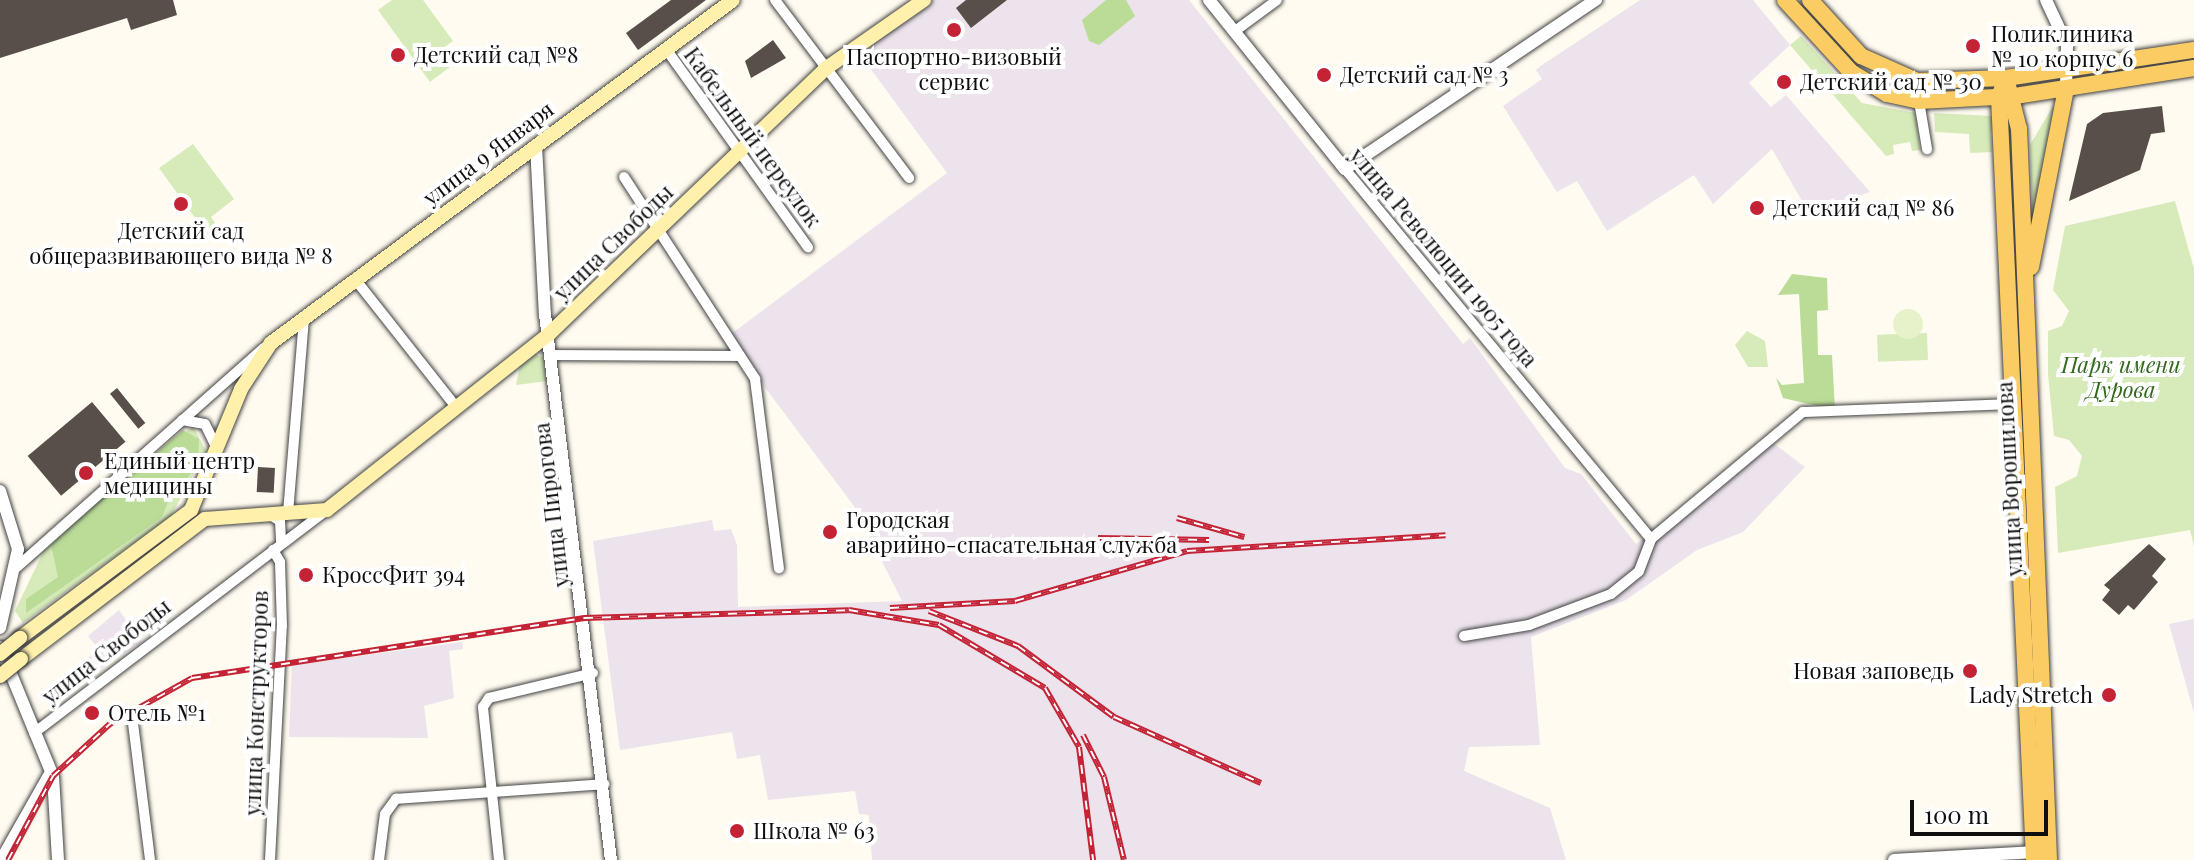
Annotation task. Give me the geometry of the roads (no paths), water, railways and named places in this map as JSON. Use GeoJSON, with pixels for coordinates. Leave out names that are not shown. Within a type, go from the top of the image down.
{"type":"FeatureCollection","features":[{"type":"Feature","properties":{"kind":"main road","name":"улица 9 Января"},"geometry":{"type":"LineString","coordinates":[[1,664],[20,638],[184,518],[208,481],[241,389],[271,343],[733,0]]}},
{"type":"Feature","properties":{"kind":"main road","name":"улица Свободы"},"geometry":{"type":"LineString","coordinates":[[327,510],[549,334],[825,69],[924,0]]}},
{"type":"Feature","properties":{"kind":"main road"},"geometry":{"type":"LineString","coordinates":[[1785,0],[1851,72],[1912,99],[2007,96],[2194,68]]}},
{"type":"Feature","properties":{"kind":"main road"},"geometry":{"type":"LineString","coordinates":[[1810,0],[1878,67],[1934,82],[2006,78],[2194,50]]}},
{"type":"Feature","properties":{"kind":"main road"},"geometry":{"type":"LineString","coordinates":[[2006,78],[2007,96]]}},
{"type":"Feature","properties":{"kind":"main road"},"geometry":{"type":"LineString","coordinates":[[2025,296],[2066,89]]}},
{"type":"Feature","properties":{"kind":"main road","name":"улица Ворошилова"},"geometry":{"type":"LineString","coordinates":[[2007,96],[2025,296],[2041,856]]}},
{"type":"Feature","properties":{"kind":"main road","name":"улица Ворошилова"},"geometry":{"type":"LineString","coordinates":[[2007,96],[2014,404],[2041,856]]}},
{"type":"Feature","properties":{"kind":"main road"},"geometry":{"type":"LineString","coordinates":[[208,481],[211,500],[227,512]]}},
{"type":"Feature","properties":{"kind":"main road"},"geometry":{"type":"LineString","coordinates":[[1,664],[21,659],[205,519],[227,512],[260,509],[288,513],[327,510]]}},
{"type":"Feature","properties":{"kind":"street"},"geometry":{"type":"LineString","coordinates":[[775,0],[909,178]]}},
{"type":"Feature","properties":{"kind":"street","name":"улица Революции 1905 года"},"geometry":{"type":"LineString","coordinates":[[1209,0],[1651,539]]}},
{"type":"Feature","properties":{"kind":"street"},"geometry":{"type":"LineString","coordinates":[[1235,31],[1277,0]]}},
{"type":"Feature","properties":{"kind":"street"},"geometry":{"type":"LineString","coordinates":[[1345,169],[1596,0]]}},
{"type":"Feature","properties":{"kind":"street"},"geometry":{"type":"LineString","coordinates":[[2046,0],[2067,45],[2066,89]]}},
{"type":"Feature","properties":{"kind":"street","name":"Кабельный переулок"},"geometry":{"type":"LineString","coordinates":[[666,49],[808,247]]}},
{"type":"Feature","properties":{"kind":"street"},"geometry":{"type":"LineString","coordinates":[[1912,99],[1927,149]]}},
{"type":"Feature","properties":{"kind":"street","name":"улица Пирогова"},"geometry":{"type":"LineString","coordinates":[[536,145],[549,334],[593,673],[611,860]]}},
{"type":"Feature","properties":{"kind":"street"},"geometry":{"type":"LineString","coordinates":[[624,177],[660,228],[755,379],[779,568]]}},
{"type":"Feature","properties":{"kind":"street"},"geometry":{"type":"LineString","coordinates":[[355,279],[456,407]]}},
{"type":"Feature","properties":{"kind":"street"},"geometry":{"type":"LineString","coordinates":[[288,513],[304,318]]}},
{"type":"Feature","properties":{"kind":"street","name":"улица 9 Января"},"geometry":{"type":"LineString","coordinates":[[17,567],[271,343]]}},
{"type":"Feature","properties":{"kind":"street"},"geometry":{"type":"LineString","coordinates":[[553,355],[738,356]]}},
{"type":"Feature","properties":{"kind":"street"},"geometry":{"type":"LineString","coordinates":[[1464,636],[1529,625],[1611,594],[1639,571],[1651,539],[1803,412],[2014,404]]}},
{"type":"Feature","properties":{"kind":"street"},"geometry":{"type":"LineString","coordinates":[[182,420],[209,428],[217,455]]}},
{"type":"Feature","properties":{"kind":"street"},"geometry":{"type":"LineString","coordinates":[[0,491],[17,567],[0,628]]}},
{"type":"Feature","properties":{"kind":"street"},"geometry":{"type":"LineString","coordinates":[[260,509],[280,521],[276,548]]}},
{"type":"Feature","properties":{"kind":"street","name":"улица Свободы"},"geometry":{"type":"LineString","coordinates":[[34,733],[327,510]]}},
{"type":"Feature","properties":{"kind":"street","name":"улица Конструкторов"},"geometry":{"type":"LineString","coordinates":[[270,860],[282,626],[280,562],[276,548]]}},
{"type":"Feature","properties":{"kind":"street"},"geometry":{"type":"LineString","coordinates":[[0,647],[1,664],[51,770],[58,860]]}},
{"type":"Feature","properties":{"kind":"street"},"geometry":{"type":"LineString","coordinates":[[499,860],[482,717],[489,698],[593,673]]}},
{"type":"Feature","properties":{"kind":"street"},"geometry":{"type":"LineString","coordinates":[[132,715],[150,860]]}},
{"type":"Feature","properties":{"kind":"street"},"geometry":{"type":"LineString","coordinates":[[0,860],[51,770]]}},
{"type":"Feature","properties":{"kind":"street"},"geometry":{"type":"LineString","coordinates":[[379,860],[385,814],[396,799],[604,784]]}},
{"type":"Feature","properties":{"kind":"street"},"geometry":{"type":"LineString","coordinates":[[1894,860],[2041,856]]}},
{"type":"Feature","properties":{"kind":"railway"},"geometry":{"type":"LineString","coordinates":[[1177,518],[1244,537]]}},
{"type":"Feature","properties":{"kind":"railway"},"geometry":{"type":"LineString","coordinates":[[890,608],[1015,601],[1187,551],[1446,535]]}},
{"type":"Feature","properties":{"kind":"railway"},"geometry":{"type":"LineString","coordinates":[[1098,538],[1209,540]]}},
{"type":"Feature","properties":{"kind":"railway"},"geometry":{"type":"LineString","coordinates":[[8,860],[53,776],[110,724],[192,678],[584,618],[849,610],[939,625],[1045,688],[1079,747],[1093,860]]}},
{"type":"Feature","properties":{"kind":"railway"},"geometry":{"type":"LineString","coordinates":[[929,611],[1018,646],[1114,717],[1261,783]]}},
{"type":"Feature","properties":{"kind":"railway"},"geometry":{"type":"LineString","coordinates":[[1083,735],[1104,777],[1124,860]]}},
{"type":"Feature","properties":{"kind":"place","name":"Паспортно-визовый сервис"},"geometry":{"type":"Point","coordinates":[954,30]}},
{"type":"Feature","properties":{"kind":"place","name":"Поликлиника № 10 корпус 6"},"geometry":{"type":"Point","coordinates":[1973,46]}},
{"type":"Feature","properties":{"kind":"place","name":"Детский сад №8"},"geometry":{"type":"Point","coordinates":[398,55]}},
{"type":"Feature","properties":{"kind":"place","name":"Детский сад № 3"},"geometry":{"type":"Point","coordinates":[1324,75]}},
{"type":"Feature","properties":{"kind":"place","name":"Детский сад № 30"},"geometry":{"type":"Point","coordinates":[1784,82]}},
{"type":"Feature","properties":{"kind":"place","name":"Детский сад общеразвивающего вида № 8"},"geometry":{"type":"Point","coordinates":[181,204]}},
{"type":"Feature","properties":{"kind":"place","name":"Детский сад № 86"},"geometry":{"type":"Point","coordinates":[1757,208]}},
{"type":"Feature","properties":{"kind":"place","name":"Единый центр медицины"},"geometry":{"type":"Point","coordinates":[86,473]}},
{"type":"Feature","properties":{"kind":"place","name":"Городская аварийно-спасательная служба"},"geometry":{"type":"Point","coordinates":[830,532]}},
{"type":"Feature","properties":{"kind":"place","name":"КроссФит 394"},"geometry":{"type":"Point","coordinates":[306,575]}},
{"type":"Feature","properties":{"kind":"place","name":"Новая заповедь"},"geometry":{"type":"Point","coordinates":[1970,671]}},
{"type":"Feature","properties":{"kind":"place","name":"Lady Stretch"},"geometry":{"type":"Point","coordinates":[2109,695]}},
{"type":"Feature","properties":{"kind":"place","name":"Отель №1"},"geometry":{"type":"Point","coordinates":[92,713]}},
{"type":"Feature","properties":{"kind":"place","name":"Школа № 63"},"geometry":{"type":"Point","coordinates":[737,831]}},
{"type":"Feature","properties":{"kind":"park label","name":"Парк имени Дурова"},"geometry":{"type":"Point","coordinates":[2121,376]}}]}
